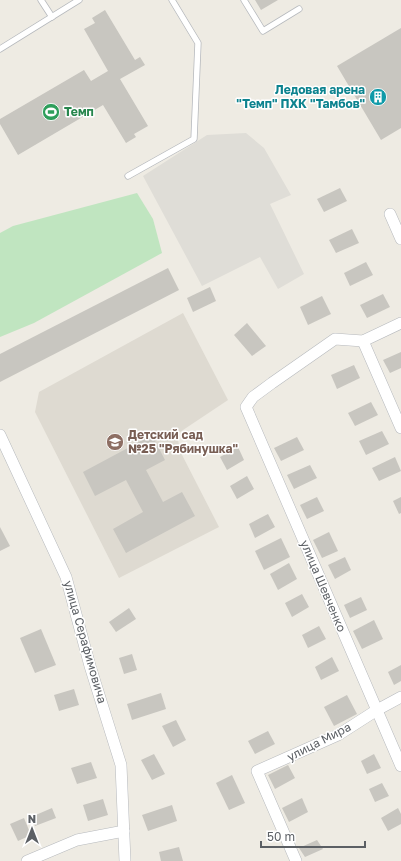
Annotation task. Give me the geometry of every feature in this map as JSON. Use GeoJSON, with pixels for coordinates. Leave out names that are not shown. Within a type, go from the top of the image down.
{"type":"FeatureCollection","features":[{"type":"Feature","properties":{"kind":"street"},"geometry":{"type":"LineString","coordinates":[[390,214],[401,239]]}},
{"type":"Feature","properties":{"kind":"street"},"geometry":{"type":"LineString","coordinates":[[401,323],[363,341],[401,428]]}},
{"type":"Feature","properties":{"kind":"street","name":"улица Шевченко"},"geometry":{"type":"LineString","coordinates":[[363,341],[335,338],[253,397],[246,407],[401,766]]}},
{"type":"Feature","properties":{"kind":"street","name":"улица Серафимовича"},"geometry":{"type":"LineString","coordinates":[[0,435],[66,577],[90,666],[121,765],[125,861]]}},
{"type":"Feature","properties":{"kind":"street","name":"улица Мира"},"geometry":{"type":"LineString","coordinates":[[296,861],[257,772],[338,735],[377,710],[401,697]]}},
{"type":"Feature","properties":{"kind":"street"},"geometry":{"type":"LineString","coordinates":[[27,861],[77,840],[124,832]]}},
{"type":"Feature","properties":{"kind":"lane"},"geometry":{"type":"LineString","coordinates":[[41,0],[52,17]]}},
{"type":"Feature","properties":{"kind":"lane"},"geometry":{"type":"LineString","coordinates":[[0,49],[79,0]]}},
{"type":"Feature","properties":{"kind":"lane"},"geometry":{"type":"LineString","coordinates":[[128,176],[194,139],[198,43],[172,0]]}},
{"type":"Feature","properties":{"kind":"lane"},"geometry":{"type":"LineString","coordinates":[[244,0],[262,31],[300,9]]}},
{"type":"Feature","properties":{"kind":"shaded area"},"geometry":{"type":"Polygon","coordinates":[[[246,133],[264,148],[291,195],[270,204],[304,274],[278,289],[260,257],[202,286],[143,176],[207,135],[246,133]]]}},
{"type":"Feature","properties":{"kind":"shaded area","name":"Детский сад №25 \"Рябинушка\""},"geometry":{"type":"Polygon","coordinates":[[[183,313],[228,400],[177,434],[180,451],[219,527],[119,578],[35,412],[39,392],[183,313]]]}},
{"type":"Feature","properties":{"kind":"green space"},"geometry":{"type":"Polygon","coordinates":[[[137,193],[153,219],[162,253],[34,323],[0,337],[0,233],[13,226],[137,193]]]}},
{"type":"Feature","properties":{"kind":"building"},"geometry":{"type":"Polygon","coordinates":[[[255,0],[278,0],[261,10],[255,0]]]}},
{"type":"Feature","properties":{"kind":"building"},"geometry":{"type":"Polygon","coordinates":[[[105,10],[135,60],[140,57],[145,65],[120,79],[148,126],[134,134],[136,137],[126,143],[103,105],[18,155],[0,124],[0,119],[84,70],[91,81],[108,71],[84,29],[95,23],[92,18],[105,10]]]}},
{"type":"Feature","properties":{"kind":"building","name":"Ледовая арена \"Темп\" ПХК \"Тамбов\""},"geometry":{"type":"Polygon","coordinates":[[[401,28],[401,128],[381,140],[337,66],[401,28]]]}},
{"type":"Feature","properties":{"kind":"building"},"geometry":{"type":"Polygon","coordinates":[[[340,188],[347,201],[324,212],[317,199],[340,188]]]}},
{"type":"Feature","properties":{"kind":"building"},"geometry":{"type":"Polygon","coordinates":[[[352,229],[359,243],[336,253],[329,240],[352,229]]]}},
{"type":"Feature","properties":{"kind":"building"},"geometry":{"type":"Polygon","coordinates":[[[366,262],[373,275],[350,286],[344,273],[366,262]]]}},
{"type":"Feature","properties":{"kind":"building"},"geometry":{"type":"Polygon","coordinates":[[[168,268],[179,290],[0,382],[0,354],[168,268]]]}},
{"type":"Feature","properties":{"kind":"building"},"geometry":{"type":"Polygon","coordinates":[[[210,287],[216,301],[193,312],[187,298],[210,287]]]}},
{"type":"Feature","properties":{"kind":"building"},"geometry":{"type":"Polygon","coordinates":[[[383,294],[390,307],[367,318],[360,305],[383,294]]]}},
{"type":"Feature","properties":{"kind":"building"},"geometry":{"type":"Polygon","coordinates":[[[322,296],[331,314],[308,325],[300,307],[322,296]]]}},
{"type":"Feature","properties":{"kind":"building"},"geometry":{"type":"Polygon","coordinates":[[[247,323],[266,346],[252,356],[234,335],[247,323]]]}},
{"type":"Feature","properties":{"kind":"building"},"geometry":{"type":"Polygon","coordinates":[[[401,352],[401,368],[390,373],[383,360],[401,352]]]}},
{"type":"Feature","properties":{"kind":"building"},"geometry":{"type":"Polygon","coordinates":[[[354,365],[360,378],[337,389],[331,375],[354,365]]]}},
{"type":"Feature","properties":{"kind":"building"},"geometry":{"type":"Polygon","coordinates":[[[371,402],[378,415],[355,426],[348,413],[371,402]]]}},
{"type":"Feature","properties":{"kind":"building"},"geometry":{"type":"Polygon","coordinates":[[[382,431],[389,444],[366,455],[359,441],[382,431]]]}},
{"type":"Feature","properties":{"kind":"building"},"geometry":{"type":"Polygon","coordinates":[[[152,435],[165,460],[146,470],[163,502],[182,492],[195,516],[126,553],[113,529],[143,512],[126,480],[95,496],[83,472],[152,435]]]}},
{"type":"Feature","properties":{"kind":"building"},"geometry":{"type":"Polygon","coordinates":[[[297,437],[304,450],[281,461],[274,448],[297,437]]]}},
{"type":"Feature","properties":{"kind":"building"},"geometry":{"type":"Polygon","coordinates":[[[238,447],[244,460],[227,470],[220,457],[238,447]]]}},
{"type":"Feature","properties":{"kind":"building"},"geometry":{"type":"Polygon","coordinates":[[[395,457],[401,471],[379,481],[372,468],[395,457]]]}},
{"type":"Feature","properties":{"kind":"building"},"geometry":{"type":"Polygon","coordinates":[[[310,465],[317,478],[294,489],[287,475],[310,465]]]}},
{"type":"Feature","properties":{"kind":"building"},"geometry":{"type":"Polygon","coordinates":[[[247,476],[254,489],[237,499],[230,486],[247,476]]]}},
{"type":"Feature","properties":{"kind":"building"},"geometry":{"type":"Polygon","coordinates":[[[317,497],[324,511],[307,519],[300,505],[317,497]]]}},
{"type":"Feature","properties":{"kind":"building"},"geometry":{"type":"Polygon","coordinates":[[[401,497],[401,513],[399,514],[393,501],[401,497]]]}},
{"type":"Feature","properties":{"kind":"building"},"geometry":{"type":"Polygon","coordinates":[[[268,514],[275,527],[255,538],[249,524],[268,514]]]}},
{"type":"Feature","properties":{"kind":"building"},"geometry":{"type":"Polygon","coordinates":[[[0,527],[10,546],[0,551],[0,527]]]}},
{"type":"Feature","properties":{"kind":"building"},"geometry":{"type":"Polygon","coordinates":[[[329,532],[338,551],[322,558],[313,540],[329,532]]]}},
{"type":"Feature","properties":{"kind":"building"},"geometry":{"type":"Polygon","coordinates":[[[281,538],[290,557],[264,570],[255,551],[281,538]]]}},
{"type":"Feature","properties":{"kind":"building"},"geometry":{"type":"Polygon","coordinates":[[[345,557],[351,570],[335,579],[328,565],[345,557]]]}},
{"type":"Feature","properties":{"kind":"building"},"geometry":{"type":"Polygon","coordinates":[[[289,563],[297,579],[278,590],[270,574],[289,563]]]}},
{"type":"Feature","properties":{"kind":"building"},"geometry":{"type":"Polygon","coordinates":[[[302,594],[309,607],[292,617],[285,603],[302,594]]]}},
{"type":"Feature","properties":{"kind":"building"},"geometry":{"type":"Polygon","coordinates":[[[361,597],[367,610],[350,618],[344,605],[361,597]]]}},
{"type":"Feature","properties":{"kind":"building"},"geometry":{"type":"Polygon","coordinates":[[[129,608],[136,619],[116,632],[109,622],[129,608]]]}},
{"type":"Feature","properties":{"kind":"building"},"geometry":{"type":"Polygon","coordinates":[[[374,620],[383,639],[362,649],[353,631],[374,620]]]}},
{"type":"Feature","properties":{"kind":"building"},"geometry":{"type":"Polygon","coordinates":[[[319,626],[326,639],[308,648],[302,635],[319,626]]]}},
{"type":"Feature","properties":{"kind":"building"},"geometry":{"type":"Polygon","coordinates":[[[41,629],[56,665],[35,673],[20,638],[41,629]]]}},
{"type":"Feature","properties":{"kind":"building"},"geometry":{"type":"Polygon","coordinates":[[[132,654],[137,670],[124,674],[119,658],[132,654]]]}},
{"type":"Feature","properties":{"kind":"building"},"geometry":{"type":"Polygon","coordinates":[[[332,657],[339,671],[321,680],[315,667],[332,657]]]}},
{"type":"Feature","properties":{"kind":"building"},"geometry":{"type":"Polygon","coordinates":[[[401,665],[401,681],[394,685],[388,672],[401,665]]]}},
{"type":"Feature","properties":{"kind":"building"},"geometry":{"type":"Polygon","coordinates":[[[74,689],[79,705],[59,711],[54,695],[74,689]]]}},
{"type":"Feature","properties":{"kind":"building"},"geometry":{"type":"Polygon","coordinates":[[[161,693],[166,709],[132,720],[127,704],[161,693]]]}},
{"type":"Feature","properties":{"kind":"building"},"geometry":{"type":"Polygon","coordinates":[[[347,695],[357,714],[334,726],[324,707],[347,695]]]}},
{"type":"Feature","properties":{"kind":"building"},"geometry":{"type":"Polygon","coordinates":[[[176,720],[186,740],[173,747],[162,726],[176,720]]]}},
{"type":"Feature","properties":{"kind":"building"},"geometry":{"type":"Polygon","coordinates":[[[268,731],[275,744],[255,754],[248,741],[268,731]]]}},
{"type":"Feature","properties":{"kind":"building"},"geometry":{"type":"Polygon","coordinates":[[[154,754],[165,774],[152,780],[141,760],[154,754]]]}},
{"type":"Feature","properties":{"kind":"building"},"geometry":{"type":"Polygon","coordinates":[[[374,754],[381,768],[367,774],[361,761],[374,754]]]}},
{"type":"Feature","properties":{"kind":"building"},"geometry":{"type":"Polygon","coordinates":[[[91,762],[97,778],[77,784],[71,768],[91,762]]]}},
{"type":"Feature","properties":{"kind":"building"},"geometry":{"type":"Polygon","coordinates":[[[288,765],[295,778],[275,789],[268,775],[288,765]]]}},
{"type":"Feature","properties":{"kind":"building"},"geometry":{"type":"Polygon","coordinates":[[[232,775],[245,803],[229,810],[216,783],[232,775]]]}},
{"type":"Feature","properties":{"kind":"building"},"geometry":{"type":"Polygon","coordinates":[[[382,783],[389,796],[375,802],[369,789],[382,783]]]}},
{"type":"Feature","properties":{"kind":"building"},"geometry":{"type":"Polygon","coordinates":[[[302,798],[308,812],[289,822],[282,808],[302,798]]]}},
{"type":"Feature","properties":{"kind":"building"},"geometry":{"type":"Polygon","coordinates":[[[103,799],[108,815],[88,821],[83,805],[103,799]]]}},
{"type":"Feature","properties":{"kind":"building"},"geometry":{"type":"Polygon","coordinates":[[[172,805],[177,821],[148,831],[142,815],[172,805]]]}},
{"type":"Feature","properties":{"kind":"building"},"geometry":{"type":"Polygon","coordinates":[[[52,808],[56,818],[35,826],[31,817],[52,808]]]}},
{"type":"Feature","properties":{"kind":"building"},"geometry":{"type":"Polygon","coordinates":[[[398,808],[401,814],[401,824],[388,831],[381,818],[398,808]]]}},
{"type":"Feature","properties":{"kind":"building"},"geometry":{"type":"Polygon","coordinates":[[[24,818],[31,835],[18,841],[10,824],[24,818]]]}},
{"type":"Feature","properties":{"kind":"building"},"geometry":{"type":"Polygon","coordinates":[[[317,840],[323,849],[305,857],[299,848],[317,840]]]}},
{"type":"Feature","properties":{"kind":"building"},"geometry":{"type":"Polygon","coordinates":[[[179,847],[183,861],[161,861],[159,852],[179,847]]]}},
{"type":"Feature","properties":{"kind":"place","name":"Ледовая арена \"Темп\" ПХК \"Тамбов\""},"geometry":{"type":"Point","coordinates":[378,97]}},
{"type":"Feature","properties":{"kind":"place","name":"Темп"},"geometry":{"type":"Point","coordinates":[51,112]}},
{"type":"Feature","properties":{"kind":"place","name":"Детский сад №25 \"Рябинушка\""},"geometry":{"type":"Point","coordinates":[115,442]}}]}
